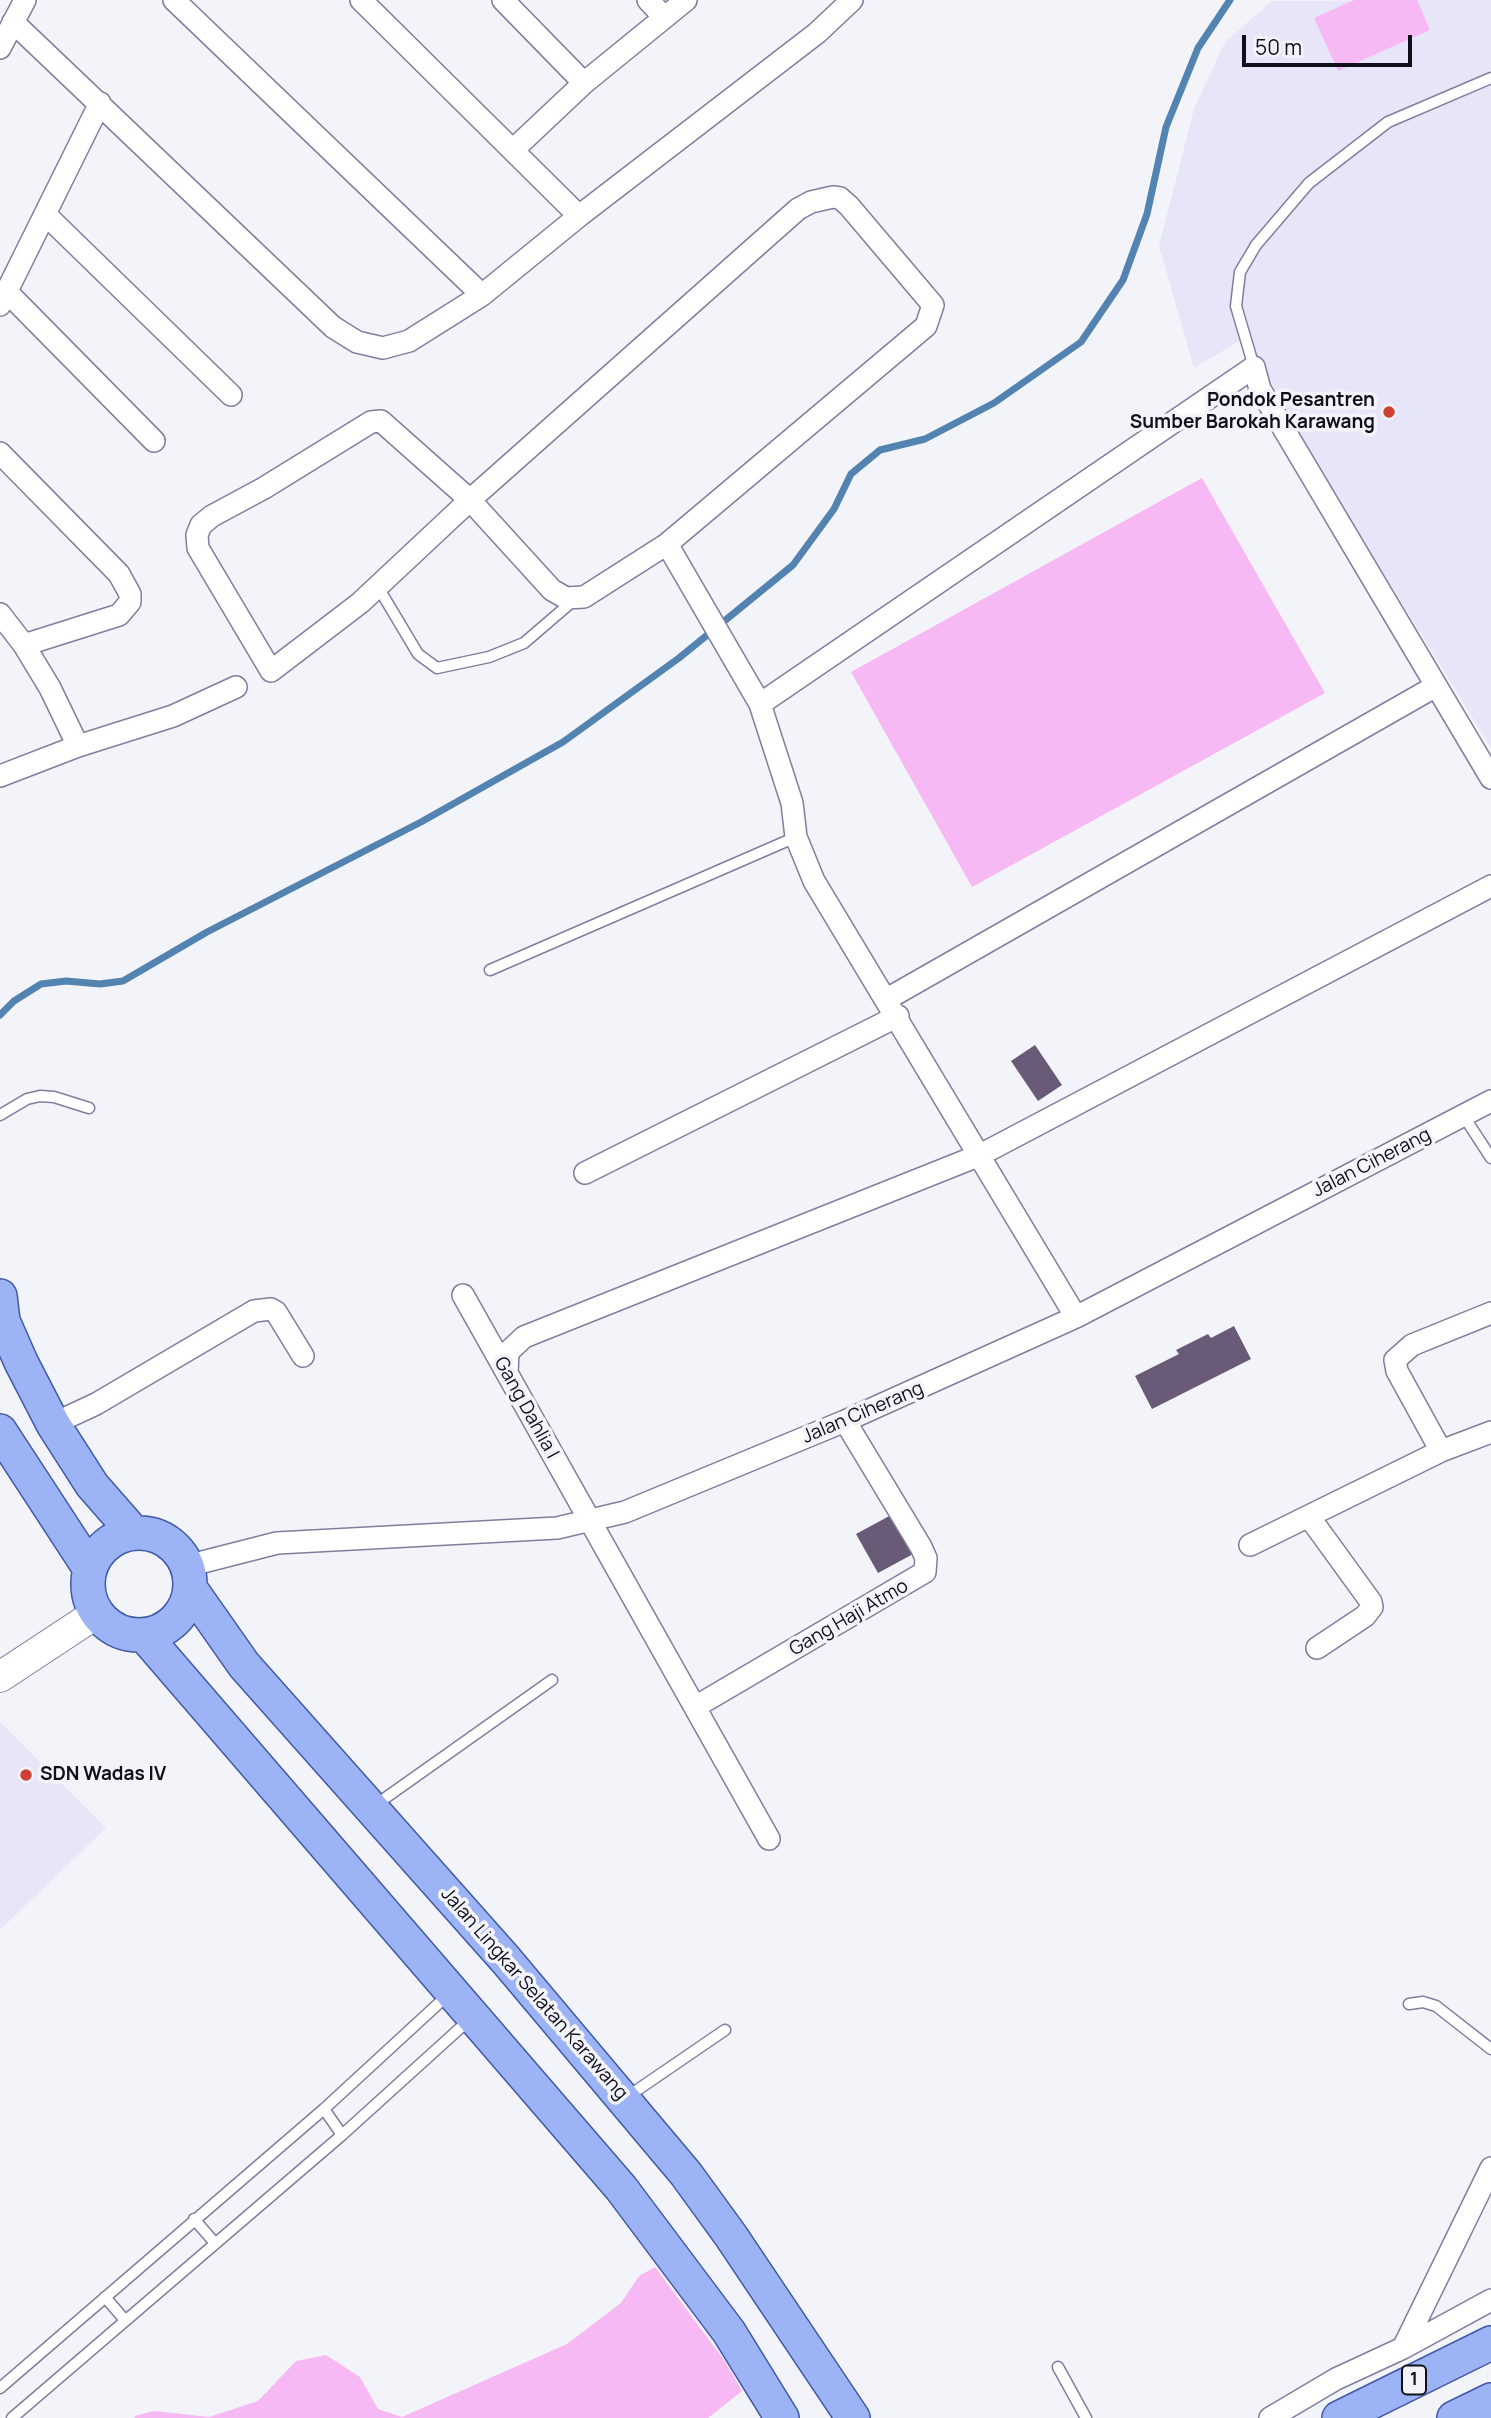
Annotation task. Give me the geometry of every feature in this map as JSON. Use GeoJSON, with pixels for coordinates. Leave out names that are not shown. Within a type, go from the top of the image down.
{"type":"FeatureCollection","features":[{"type":"Feature","properties":{"kind":"main road"},"geometry":{"type":"LineString","coordinates":[[0,1296],[3,1321],[53,1424],[92,1485],[134,1533]]}},
{"type":"Feature","properties":{"kind":"main road"},"geometry":{"type":"LineString","coordinates":[[0,1431],[90,1569]]}},
{"type":"Feature","properties":{"kind":"main road"},"geometry":{"type":"LineString","coordinates":[[134,1533],[156,1536],[175,1548],[188,1577],[186,1605],[176,1620],[162,1630],[144,1635],[118,1631],[97,1613],[90,1599],[90,1569],[99,1552],[114,1540],[134,1533]]}},
{"type":"Feature","properties":{"kind":"main road","name":"Jalan Lingkar Selatan Karawang"},"geometry":{"type":"LineString","coordinates":[[188,1577],[244,1665],[625,2099],[731,2236],[853,2418]]}},
{"type":"Feature","properties":{"kind":"main road"},"geometry":{"type":"LineString","coordinates":[[0,1676],[97,1613]]}},
{"type":"Feature","properties":{"kind":"main road"},"geometry":{"type":"LineString","coordinates":[[144,1635],[629,2198],[729,2332],[782,2418]]}},
{"type":"Feature","properties":{"kind":"main road","name":"1"},"geometry":{"type":"LineString","coordinates":[[1339,2418],[1491,2343]]}},
{"type":"Feature","properties":{"kind":"main road"},"geometry":{"type":"LineString","coordinates":[[1454,2418],[1491,2400]]}},
{"type":"Feature","properties":{"kind":"street"},"geometry":{"type":"LineString","coordinates":[[0,48],[25,0]]}},
{"type":"Feature","properties":{"kind":"street"},"geometry":{"type":"LineString","coordinates":[[174,0],[482,295]]}},
{"type":"Feature","properties":{"kind":"street"},"geometry":{"type":"LineString","coordinates":[[361,0],[579,216]]}},
{"type":"Feature","properties":{"kind":"street"},"geometry":{"type":"LineString","coordinates":[[503,0],[584,83]]}},
{"type":"Feature","properties":{"kind":"street"},"geometry":{"type":"LineString","coordinates":[[648,0],[664,17]]}},
{"type":"Feature","properties":{"kind":"street"},"geometry":{"type":"LineString","coordinates":[[514,149],[584,83],[685,0]]}},
{"type":"Feature","properties":{"kind":"street"},"geometry":{"type":"LineString","coordinates":[[13,22],[333,327],[357,342],[383,348],[409,341],[482,295],[579,216],[817,33],[852,0]]}},
{"type":"Feature","properties":{"kind":"street"},"geometry":{"type":"LineString","coordinates":[[100,103],[3,299],[154,441]]}},
{"type":"Feature","properties":{"kind":"street"},"geometry":{"type":"LineString","coordinates":[[470,500],[378,587],[271,671],[198,548],[197,535],[201,525],[212,516],[376,421],[386,423],[470,500],[552,590],[566,598],[575,599],[594,592],[667,544],[926,326],[933,305],[840,198],[822,198],[798,209],[470,500]]}},
{"type":"Feature","properties":{"kind":"street"},"geometry":{"type":"LineString","coordinates":[[46,215],[231,395]]}},
{"type":"Feature","properties":{"kind":"street"},"geometry":{"type":"LineString","coordinates":[[760,704],[1254,368],[1261,389],[1276,416],[1491,778]]}},
{"type":"Feature","properties":{"kind":"street"},"geometry":{"type":"LineString","coordinates":[[0,453],[118,574],[130,594],[130,602],[119,615],[24,645]]}},
{"type":"Feature","properties":{"kind":"street"},"geometry":{"type":"LineString","coordinates":[[667,544],[760,704],[792,803],[796,837],[814,881],[1076,1317]]}},
{"type":"Feature","properties":{"kind":"street"},"geometry":{"type":"LineString","coordinates":[[0,614],[24,645],[50,688],[78,746]]}},
{"type":"Feature","properties":{"kind":"street"},"geometry":{"type":"LineString","coordinates":[[585,1173],[892,1008],[1436,686]]}},
{"type":"Feature","properties":{"kind":"street"},"geometry":{"type":"LineString","coordinates":[[0,776],[78,746],[173,716],[236,687]]}},
{"type":"Feature","properties":{"kind":"street"},"geometry":{"type":"LineString","coordinates":[[508,1373],[508,1352],[524,1337],[979,1155],[1491,886]]}},
{"type":"Feature","properties":{"kind":"street","name":"Jalan Ciherang"},"geometry":{"type":"LineString","coordinates":[[188,1577],[251,1548],[277,1544],[475,1535],[557,1528],[625,1512],[845,1421],[1076,1317],[1491,1101]]}},
{"type":"Feature","properties":{"kind":"street","name":"Gang Dahlia I"},"geometry":{"type":"LineString","coordinates":[[463,1294],[769,1839]]}},
{"type":"Feature","properties":{"kind":"street"},"geometry":{"type":"LineString","coordinates":[[53,1424],[96,1404],[254,1311],[271,1309],[276,1312],[303,1356]]}},
{"type":"Feature","properties":{"kind":"street"},"geometry":{"type":"LineString","coordinates":[[1441,1451],[1397,1371],[1395,1360],[1412,1345],[1491,1313]]}},
{"type":"Feature","properties":{"kind":"street","name":"Gang Haji Atmo"},"geometry":{"type":"LineString","coordinates":[[695,1707],[925,1572],[926,1558],[921,1548],[845,1421]]}},
{"type":"Feature","properties":{"kind":"street"},"geometry":{"type":"LineString","coordinates":[[1250,1545],[1310,1518],[1441,1451],[1491,1432]]}},
{"type":"Feature","properties":{"kind":"street"},"geometry":{"type":"LineString","coordinates":[[1310,1518],[1372,1607],[1365,1616],[1317,1648]]}},
{"type":"Feature","properties":{"kind":"street"},"geometry":{"type":"LineString","coordinates":[[1403,2348],[1491,2168]]}},
{"type":"Feature","properties":{"kind":"street"},"geometry":{"type":"LineString","coordinates":[[1270,2418],[1336,2379],[1403,2348],[1491,2300]]}},
{"type":"Feature","properties":{"kind":"lane"},"geometry":{"type":"LineString","coordinates":[[1254,368],[1236,306],[1240,272],[1256,245],[1309,183],[1388,122],[1491,78]]}},
{"type":"Feature","properties":{"kind":"lane"},"geometry":{"type":"LineString","coordinates":[[378,587],[418,654],[437,668],[489,657],[524,643],[575,599]]}},
{"type":"Feature","properties":{"kind":"lane"},"geometry":{"type":"LineString","coordinates":[[490,970],[796,837]]}},
{"type":"Feature","properties":{"kind":"lane"},"geometry":{"type":"LineString","coordinates":[[0,1115],[27,1099],[40,1096],[54,1097],[89,1108]]}},
{"type":"Feature","properties":{"kind":"lane"},"geometry":{"type":"LineString","coordinates":[[1463,1115],[1491,1158]]}},
{"type":"Feature","properties":{"kind":"lane"},"geometry":{"type":"LineString","coordinates":[[372,1808],[551,1681]]}},
{"type":"Feature","properties":{"kind":"lane"},"geometry":{"type":"LineString","coordinates":[[0,2388],[324,2109],[451,1993]]}},
{"type":"Feature","properties":{"kind":"lane"},"geometry":{"type":"LineString","coordinates":[[1409,2004],[1423,2001],[1437,2006],[1491,2049]]}},
{"type":"Feature","properties":{"kind":"lane"},"geometry":{"type":"LineString","coordinates":[[12,2418],[124,2319],[342,2135],[473,2017]]}},
{"type":"Feature","properties":{"kind":"lane"},"geometry":{"type":"LineString","coordinates":[[625,2099],[726,2030]]}},
{"type":"Feature","properties":{"kind":"lane"},"geometry":{"type":"LineString","coordinates":[[324,2109],[342,2135]]}},
{"type":"Feature","properties":{"kind":"lane"},"geometry":{"type":"LineString","coordinates":[[194,2219],[214,2242]]}},
{"type":"Feature","properties":{"kind":"lane"},"geometry":{"type":"LineString","coordinates":[[105,2297],[124,2319]]}},
{"type":"Feature","properties":{"kind":"lane"},"geometry":{"type":"LineString","coordinates":[[1058,2367],[1086,2418]]}},
{"type":"Feature","properties":{"kind":"shaded area"},"geometry":{"type":"Polygon","coordinates":[[[1354,0],[1417,0],[1430,30],[1338,71],[1314,18],[1354,0]]]}},
{"type":"Feature","properties":{"kind":"shaded area","name":"Pondok Pesantren Sumber Barokah Karawang"},"geometry":{"type":"Polygon","coordinates":[[[1491,0],[1491,748],[1311,455],[1246,337],[1194,368],[1159,246],[1194,109],[1225,42],[1272,1],[1491,0]]]}},
{"type":"Feature","properties":{"kind":"shaded area"},"geometry":{"type":"Polygon","coordinates":[[[1202,478],[1325,693],[972,887],[851,672],[1202,478]]]}},
{"type":"Feature","properties":{"kind":"shaded area","name":"SDN Wadas IV"},"geometry":{"type":"Polygon","coordinates":[[[0,1722],[106,1828],[0,1930],[0,1722]]]}},
{"type":"Feature","properties":{"kind":"shaded area"},"geometry":{"type":"Polygon","coordinates":[[[655,2267],[724,2360],[742,2391],[708,2418],[135,2418],[134,2416],[154,2411],[209,2417],[258,2401],[296,2361],[326,2355],[360,2377],[378,2409],[402,2417],[567,2344],[621,2303],[639,2276],[655,2267]]]}},
{"type":"Feature","properties":{"kind":"building"},"geometry":{"type":"Polygon","coordinates":[[[1035,1045],[1062,1085],[1038,1101],[1011,1061],[1035,1045]]]}},
{"type":"Feature","properties":{"kind":"building"},"geometry":{"type":"Polygon","coordinates":[[[1234,1326],[1251,1359],[1152,1409],[1135,1376],[1179,1354],[1176,1350],[1208,1334],[1211,1338],[1234,1326]]]}},
{"type":"Feature","properties":{"kind":"building"},"geometry":{"type":"Polygon","coordinates":[[[893,1514],[915,1553],[878,1573],[856,1534],[893,1514]]]}},
{"type":"Feature","properties":{"kind":"waterway"},"geometry":{"type":"LineString","coordinates":[[0,1015],[14,1001],[41,984],[66,981],[100,984],[123,981],[207,932],[421,822],[563,742],[679,658],[793,565],[834,509],[851,474],[880,450],[925,439],[994,403],[1081,342],[1123,280],[1147,214],[1166,127],[1198,48],[1230,0]]}},
{"type":"Feature","properties":{"kind":"place","name":"Pondok Pesantren Sumber Barokah Karawang"},"geometry":{"type":"Point","coordinates":[1389,412]}},
{"type":"Feature","properties":{"kind":"place","name":"SDN Wadas IV"},"geometry":{"type":"Point","coordinates":[26,1775]}}]}
